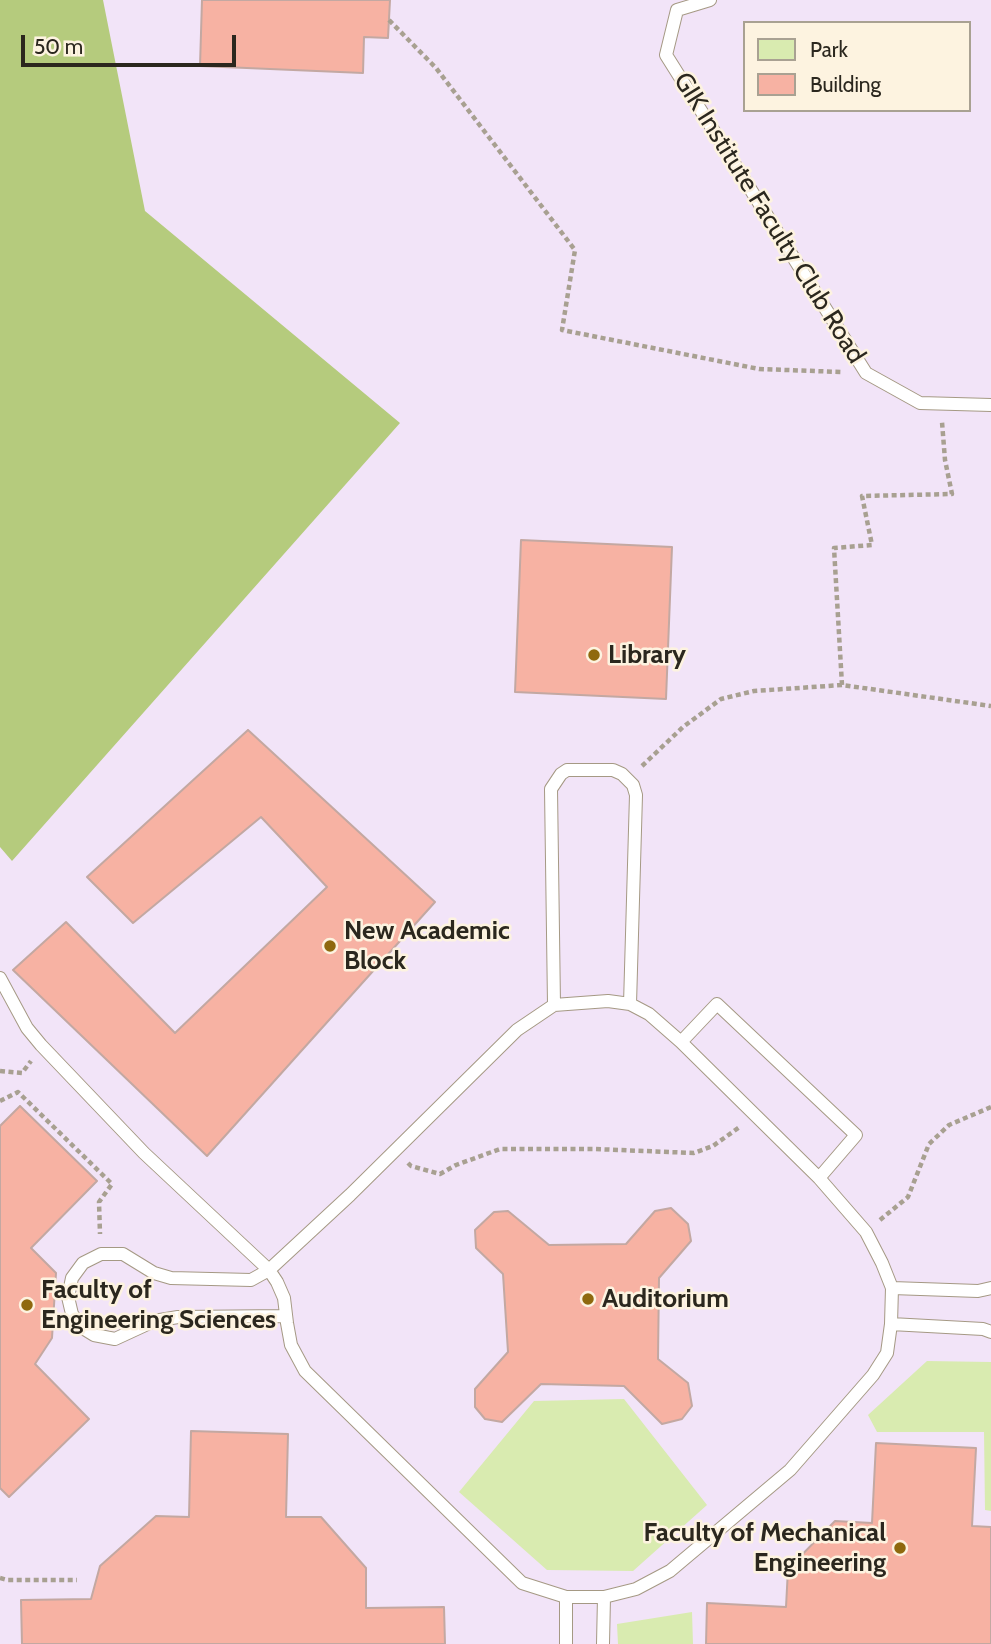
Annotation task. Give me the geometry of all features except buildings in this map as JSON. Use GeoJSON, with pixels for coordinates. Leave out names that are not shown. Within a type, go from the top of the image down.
{"type":"FeatureCollection","features":[{"type":"Feature","properties":{"kind":"lane","name":"GIK Institute Faculty Club Road"},"geometry":{"type":"LineString","coordinates":[[710,0],[677,10],[666,55],[866,373],[920,403],[991,405]]}},
{"type":"Feature","properties":{"kind":"lane"},"geometry":{"type":"LineString","coordinates":[[554,1005],[551,789],[567,770],[613,770],[628,779],[636,795],[630,1004]]}},
{"type":"Feature","properties":{"kind":"lane"},"geometry":{"type":"LineString","coordinates":[[0,978],[27,1028],[41,1045],[144,1153],[269,1270],[284,1298],[291,1345],[305,1371],[522,1583],[566,1597],[604,1597],[636,1589],[670,1571],[790,1470],[873,1376],[887,1353],[892,1288],[866,1232],[819,1178],[649,1014],[630,1004],[608,1001],[554,1005],[517,1030],[350,1195],[269,1270],[251,1280],[171,1278],[155,1273],[123,1254],[101,1254],[83,1263],[72,1278],[68,1297],[72,1314],[81,1327],[94,1335],[115,1339],[155,1321],[178,1317],[286,1317]]}},
{"type":"Feature","properties":{"kind":"lane"},"geometry":{"type":"LineString","coordinates":[[681,1042],[717,1004],[856,1135],[819,1178]]}},
{"type":"Feature","properties":{"kind":"lane"},"geometry":{"type":"LineString","coordinates":[[892,1288],[978,1291],[991,1289]]}},
{"type":"Feature","properties":{"kind":"lane"},"geometry":{"type":"LineString","coordinates":[[891,1324],[983,1329],[991,1332]]}},
{"type":"Feature","properties":{"kind":"lane"},"geometry":{"type":"LineString","coordinates":[[566,1597],[566,1644]]}},
{"type":"Feature","properties":{"kind":"lane"},"geometry":{"type":"LineString","coordinates":[[603,1644],[604,1597]]}},
{"type":"Feature","properties":{"kind":"path"},"geometry":{"type":"LineString","coordinates":[[389,20],[436,68],[575,250],[562,330],[759,369],[866,373]]}},
{"type":"Feature","properties":{"kind":"path"},"geometry":{"type":"LineString","coordinates":[[842,685],[834,548],[872,545],[862,496],[951,494],[945,460],[942,403]]}},
{"type":"Feature","properties":{"kind":"path"},"geometry":{"type":"LineString","coordinates":[[628,779],[682,727],[721,699],[754,691],[842,685],[991,706]]}},
{"type":"Feature","properties":{"kind":"path"},"geometry":{"type":"LineString","coordinates":[[0,1071],[22,1073],[41,1045]]}},
{"type":"Feature","properties":{"kind":"path"},"geometry":{"type":"LineString","coordinates":[[0,1101],[18,1092],[112,1184],[99,1202],[101,1254]]}},
{"type":"Feature","properties":{"kind":"path"},"geometry":{"type":"LineString","coordinates":[[866,1232],[908,1197],[929,1144],[949,1125],[991,1107]]}},
{"type":"Feature","properties":{"kind":"path"},"geometry":{"type":"LineString","coordinates":[[393,1152],[411,1166],[440,1174],[456,1165],[500,1149],[694,1153],[713,1146],[756,1116]]}},
{"type":"Feature","properties":{"kind":"path"},"geometry":{"type":"LineString","coordinates":[[0,1578],[77,1580]]}},
{"type":"Feature","properties":{"kind":"shaded area"},"geometry":{"type":"Polygon","coordinates":[[[0,0],[991,0],[991,1644],[0,1644],[0,0]]]}},
{"type":"Feature","properties":{"kind":"green space"},"geometry":{"type":"Polygon","coordinates":[[[0,0],[103,0],[145,211],[400,423],[12,861],[0,847],[0,0]]]}},
{"type":"Feature","properties":{"kind":"green space"},"geometry":{"type":"Polygon","coordinates":[[[927,1361],[991,1362],[991,1511],[985,1510],[984,1432],[877,1432],[868,1415],[927,1361]]]}},
{"type":"Feature","properties":{"kind":"green space"},"geometry":{"type":"Polygon","coordinates":[[[624,1399],[707,1505],[633,1571],[547,1570],[459,1492],[534,1401],[624,1399]]]}},
{"type":"Feature","properties":{"kind":"green space"},"geometry":{"type":"Polygon","coordinates":[[[692,1612],[693,1644],[618,1644],[617,1624],[692,1612]]]}},
{"type":"Feature","properties":{"kind":"place","name":"Library"},"geometry":{"type":"Point","coordinates":[594,655]}},
{"type":"Feature","properties":{"kind":"place","name":"New Academic Block"},"geometry":{"type":"Point","coordinates":[330,946]}},
{"type":"Feature","properties":{"kind":"place","name":"Auditorium"},"geometry":{"type":"Point","coordinates":[588,1299]}},
{"type":"Feature","properties":{"kind":"place","name":"Faculty of Engineering Sciences"},"geometry":{"type":"Point","coordinates":[27,1305]}},
{"type":"Feature","properties":{"kind":"place","name":"Faculty of Mechanical Engineering"},"geometry":{"type":"Point","coordinates":[900,1548]}}]}
